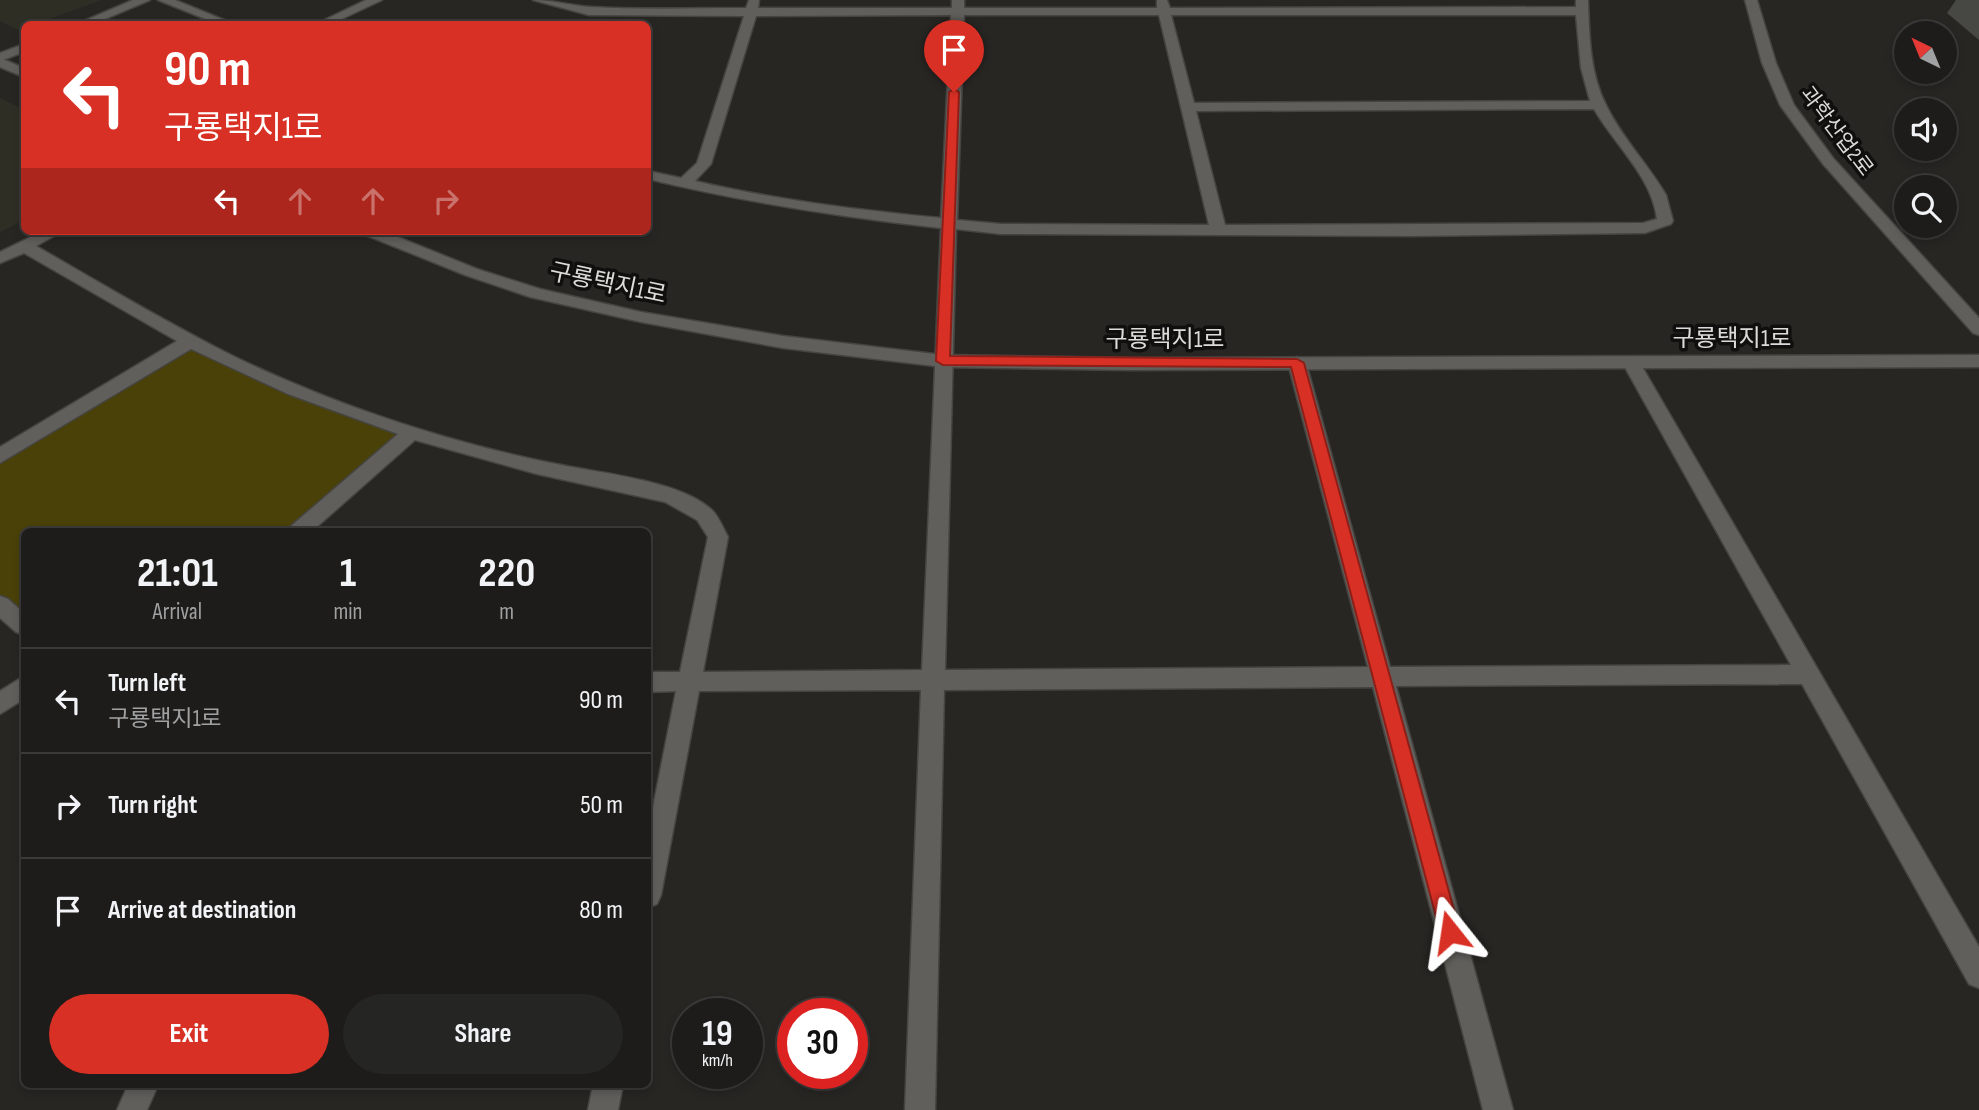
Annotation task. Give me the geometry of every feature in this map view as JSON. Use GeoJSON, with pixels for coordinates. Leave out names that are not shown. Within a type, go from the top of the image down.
{"type":"FeatureCollection","features":[{"type":"Feature","properties":{"kind":"street"},"geometry":{"type":"LineString","coordinates":[[91,21],[144,0]]}},
{"type":"Feature","properties":{"kind":"street"},"geometry":{"type":"LineString","coordinates":[[164,0],[220,21]]}},
{"type":"Feature","properties":{"kind":"street"},"geometry":{"type":"LineString","coordinates":[[329,21],[376,0]]}},
{"type":"Feature","properties":{"kind":"street"},"geometry":{"type":"LineString","coordinates":[[540,0],[589,11],[752,6],[1582,6],[1591,78],[1598,105],[1651,184],[1665,213],[1665,221],[1645,228],[1000,229],[825,210],[744,197],[651,176]]}},
{"type":"Feature","properties":{"kind":"street","name":"과학산업2로"},"geometry":{"type":"LineString","coordinates":[[1751,0],[1769,63],[1787,105],[1828,161],[1979,329]]}},
{"type":"Feature","properties":{"kind":"street"},"geometry":{"type":"LineString","coordinates":[[684,184],[704,164],[752,6]]}},
{"type":"Feature","properties":{"kind":"street"},"geometry":{"type":"LineString","coordinates":[[1163,6],[1218,230]]}},
{"type":"Feature","properties":{"kind":"street"},"geometry":{"type":"LineString","coordinates":[[920,1110],[943,361],[958,7]]}},
{"type":"Feature","properties":{"kind":"street"},"geometry":{"type":"LineString","coordinates":[[0,60],[21,50]]}},
{"type":"Feature","properties":{"kind":"street"},"geometry":{"type":"LineString","coordinates":[[0,60],[21,71]]}},
{"type":"Feature","properties":{"kind":"street"},"geometry":{"type":"LineString","coordinates":[[1188,107],[1598,105]]}},
{"type":"Feature","properties":{"kind":"street"},"geometry":{"type":"LineString","coordinates":[[0,258],[47,235]]}},
{"type":"Feature","properties":{"kind":"street","name":"구룡택지1로"},"geometry":{"type":"LineString","coordinates":[[379,235],[458,267],[523,289],[641,317],[783,342],[943,361],[1979,361]]}},
{"type":"Feature","properties":{"kind":"street"},"geometry":{"type":"LineString","coordinates":[[24,246],[191,341],[260,376],[412,432],[544,469],[674,497],[704,514],[718,537],[651,880]]}},
{"type":"Feature","properties":{"kind":"street"},"geometry":{"type":"LineString","coordinates":[[0,456],[191,341]]}},
{"type":"Feature","properties":{"kind":"street"},"geometry":{"type":"LineString","coordinates":[[1631,362],[1979,974]]}},
{"type":"Feature","properties":{"kind":"street"},"geometry":{"type":"LineString","coordinates":[[1297,363],[1498,1110]]}},
{"type":"Feature","properties":{"kind":"street"},"geometry":{"type":"LineString","coordinates":[[302,528],[412,432]]}},
{"type":"Feature","properties":{"kind":"street"},"geometry":{"type":"LineString","coordinates":[[0,604],[21,623]]}},
{"type":"Feature","properties":{"kind":"street"},"geometry":{"type":"LineString","coordinates":[[651,682],[1808,674]]}},
{"type":"Feature","properties":{"kind":"street"},"geometry":{"type":"LineString","coordinates":[[0,704],[21,688]]}},
{"type":"Feature","properties":{"kind":"street"},"geometry":{"type":"LineString","coordinates":[[132,1110],[142,1088]]}},
{"type":"Feature","properties":{"kind":"street"},"geometry":{"type":"LineString","coordinates":[[603,1110],[607,1088]]}},
{"type":"Feature","properties":{"kind":"shaded area"},"geometry":{"type":"Polygon","coordinates":[[[0,0],[102,0],[44,21],[21,21],[20,31],[0,21],[0,0]]]}},
{"type":"Feature","properties":{"kind":"shaded area"},"geometry":{"type":"Polygon","coordinates":[[[0,98],[21,108],[21,222],[0,232],[0,98]]]}},
{"type":"Feature","properties":{"kind":"shaded area"},"geometry":{"type":"Polygon","coordinates":[[[191,341],[260,376],[412,432],[302,528],[21,528],[21,623],[0,605],[0,456],[191,341]]]}},
{"type":"Feature","properties":{"kind":"route"},"geometry":{"type":"LineString","coordinates":[[954,92],[943,361],[1297,363],[1450,932]]}}]}
